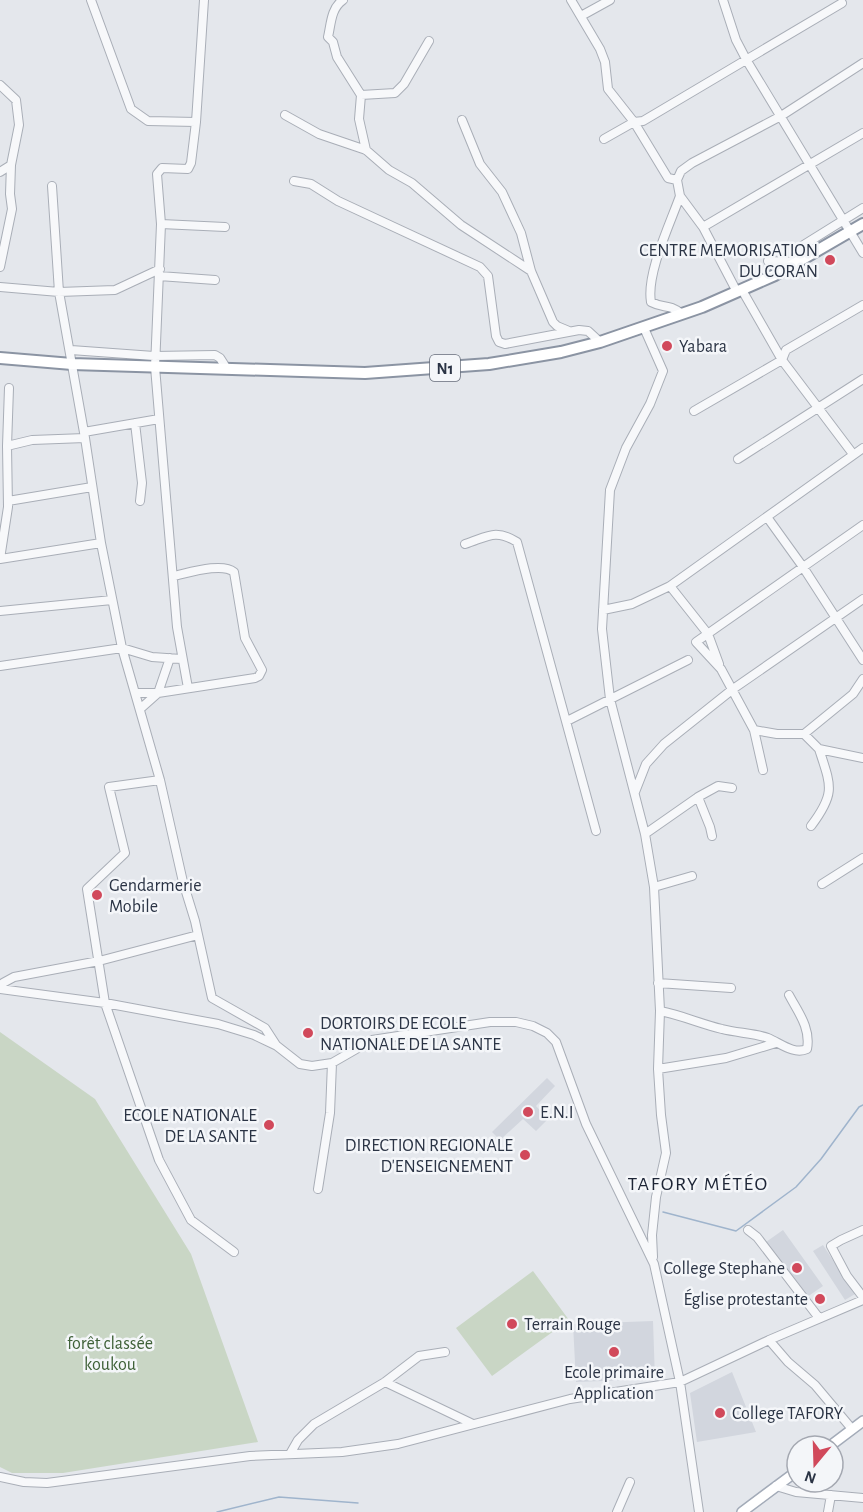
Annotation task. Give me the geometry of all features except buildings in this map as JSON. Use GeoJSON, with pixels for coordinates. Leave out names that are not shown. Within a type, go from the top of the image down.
{"type":"FeatureCollection","features":[{"type":"Feature","properties":{"kind":"highway","name":"N1"},"geometry":{"type":"LineString","coordinates":[[0,358],[72,364],[155,361],[227,369],[365,373],[489,364],[600,342],[682,314],[775,275],[863,224]]}},
{"type":"Feature","properties":{"kind":"main road"},"geometry":{"type":"LineString","coordinates":[[845,1434],[863,1421]]}},
{"type":"Feature","properties":{"kind":"main road"},"geometry":{"type":"LineString","coordinates":[[742,1512],[785,1480]]}},
{"type":"Feature","properties":{"kind":"street"},"geometry":{"type":"LineString","coordinates":[[91,0],[131,109],[148,121],[196,122]]}},
{"type":"Feature","properties":{"kind":"street"},"geometry":{"type":"LineString","coordinates":[[188,688],[181,659],[172,576],[155,361],[160,272],[157,174],[162,168],[188,169],[196,122],[204,0]]}},
{"type":"Feature","properties":{"kind":"street"},"geometry":{"type":"LineString","coordinates":[[343,0],[337,4],[333,13],[328,37],[333,42],[337,57],[361,95],[359,119],[366,150]]}},
{"type":"Feature","properties":{"kind":"street"},"geometry":{"type":"LineString","coordinates":[[571,0],[600,49],[608,89],[634,122],[668,178],[677,180]]}},
{"type":"Feature","properties":{"kind":"street"},"geometry":{"type":"LineString","coordinates":[[580,16],[610,0]]}},
{"type":"Feature","properties":{"kind":"street"},"geometry":{"type":"LineString","coordinates":[[735,0],[724,2],[736,40],[852,231],[863,253]]}},
{"type":"Feature","properties":{"kind":"street"},"geometry":{"type":"LineString","coordinates":[[604,139],[634,122],[644,121],[747,61],[830,8],[842,3]]}},
{"type":"Feature","properties":{"kind":"street"},"geometry":{"type":"LineString","coordinates":[[361,95],[395,93],[404,84],[429,42]]}},
{"type":"Feature","properties":{"kind":"street"},"geometry":{"type":"LineString","coordinates":[[668,178],[781,116],[863,63]]}},
{"type":"Feature","properties":{"kind":"street"},"geometry":{"type":"LineString","coordinates":[[0,85],[16,100],[19,125],[11,165],[12,209],[3,234],[0,267]]}},
{"type":"Feature","properties":{"kind":"street"},"geometry":{"type":"LineString","coordinates":[[285,115],[319,134],[366,150],[389,170],[412,183],[461,225],[531,271]]}},
{"type":"Feature","properties":{"kind":"street"},"geometry":{"type":"LineString","coordinates":[[462,120],[480,164],[502,192],[521,233],[531,271],[556,330]]}},
{"type":"Feature","properties":{"kind":"street"},"geometry":{"type":"LineString","coordinates":[[703,227],[863,133]]}},
{"type":"Feature","properties":{"kind":"street"},"geometry":{"type":"LineString","coordinates":[[0,172],[11,165]]}},
{"type":"Feature","properties":{"kind":"street"},"geometry":{"type":"LineString","coordinates":[[681,171],[677,180],[680,196],[703,227],[782,360],[853,454]]}},
{"type":"Feature","properties":{"kind":"street"},"geometry":{"type":"LineString","coordinates":[[294,181],[311,184],[338,201],[480,267],[488,276],[496,336],[499,342],[505,344],[556,330],[588,330],[600,342]]}},
{"type":"Feature","properties":{"kind":"street"},"geometry":{"type":"LineString","coordinates":[[52,186],[59,292],[85,435],[100,543],[122,648],[160,780],[212,998],[265,1028],[277,1046]]}},
{"type":"Feature","properties":{"kind":"street"},"geometry":{"type":"LineString","coordinates":[[680,196],[649,290],[651,302],[657,305],[672,306],[682,314]]}},
{"type":"Feature","properties":{"kind":"street"},"geometry":{"type":"LineString","coordinates":[[768,261],[798,262],[802,246],[863,208]]}},
{"type":"Feature","properties":{"kind":"street"},"geometry":{"type":"LineString","coordinates":[[160,224],[225,226]]}},
{"type":"Feature","properties":{"kind":"street"},"geometry":{"type":"LineString","coordinates":[[0,286],[59,292],[116,290],[160,272],[215,280]]}},
{"type":"Feature","properties":{"kind":"street"},"geometry":{"type":"LineString","coordinates":[[694,411],[782,360],[786,350],[863,304]]}},
{"type":"Feature","properties":{"kind":"street"},"geometry":{"type":"LineString","coordinates":[[644,328],[663,371],[650,404],[626,448],[610,490],[602,629],[610,699],[645,834],[654,887],[660,1011],[658,1069],[666,1153],[656,1197],[653,1226],[654,1264],[680,1382],[699,1512]]}},
{"type":"Feature","properties":{"kind":"street"},"geometry":{"type":"LineString","coordinates":[[71,350],[155,361]]}},
{"type":"Feature","properties":{"kind":"street"},"geometry":{"type":"LineString","coordinates":[[738,459],[863,379]]}},
{"type":"Feature","properties":{"kind":"street"},"geometry":{"type":"LineString","coordinates":[[9,388],[8,501],[0,559],[100,543]]}},
{"type":"Feature","properties":{"kind":"street"},"geometry":{"type":"LineString","coordinates":[[7,446],[85,435],[159,419]]}},
{"type":"Feature","properties":{"kind":"street"},"geometry":{"type":"LineString","coordinates":[[135,423],[142,483],[140,501]]}},
{"type":"Feature","properties":{"kind":"street"},"geometry":{"type":"LineString","coordinates":[[603,610],[632,604],[670,586],[863,448]]}},
{"type":"Feature","properties":{"kind":"street"},"geometry":{"type":"LineString","coordinates":[[8,501],[92,487]]}},
{"type":"Feature","properties":{"kind":"street"},"geometry":{"type":"LineString","coordinates":[[767,517],[803,567],[863,660]]}},
{"type":"Feature","properties":{"kind":"street"},"geometry":{"type":"LineString","coordinates":[[721,669],[696,642],[863,525]]}},
{"type":"Feature","properties":{"kind":"street"},"geometry":{"type":"LineString","coordinates":[[465,544],[497,533],[505,534],[517,542],[596,831]]}},
{"type":"Feature","properties":{"kind":"street"},"geometry":{"type":"LineString","coordinates":[[135,693],[158,693],[255,678],[262,670],[245,638],[234,572],[230,568],[217,568],[172,576]]}},
{"type":"Feature","properties":{"kind":"street"},"geometry":{"type":"LineString","coordinates":[[670,586],[708,634],[721,669],[754,730],[763,770]]}},
{"type":"Feature","properties":{"kind":"street"},"geometry":{"type":"LineString","coordinates":[[635,792],[651,757],[733,689],[863,599]]}},
{"type":"Feature","properties":{"kind":"street"},"geometry":{"type":"LineString","coordinates":[[0,611],[112,600]]}},
{"type":"Feature","properties":{"kind":"street"},"geometry":{"type":"LineString","coordinates":[[0,666],[122,648],[152,657],[181,659]]}},
{"type":"Feature","properties":{"kind":"street"},"geometry":{"type":"LineString","coordinates":[[140,709],[158,693],[170,658]]}},
{"type":"Feature","properties":{"kind":"street"},"geometry":{"type":"LineString","coordinates":[[567,721],[688,660]]}},
{"type":"Feature","properties":{"kind":"street"},"geometry":{"type":"LineString","coordinates":[[754,730],[777,734],[804,734],[853,694],[863,679]]}},
{"type":"Feature","properties":{"kind":"street"},"geometry":{"type":"LineString","coordinates":[[804,734],[819,749],[830,783],[829,798],[811,826]]}},
{"type":"Feature","properties":{"kind":"street"},"geometry":{"type":"LineString","coordinates":[[819,749],[863,758]]}},
{"type":"Feature","properties":{"kind":"street"},"geometry":{"type":"LineString","coordinates":[[160,780],[109,787],[125,853],[87,889],[105,1003],[159,1160],[191,1220],[234,1252]]}},
{"type":"Feature","properties":{"kind":"street"},"geometry":{"type":"LineString","coordinates":[[645,834],[718,786],[732,788]]}},
{"type":"Feature","properties":{"kind":"street"},"geometry":{"type":"LineString","coordinates":[[698,797],[712,836]]}},
{"type":"Feature","properties":{"kind":"street"},"geometry":{"type":"LineString","coordinates":[[822,884],[863,858]]}},
{"type":"Feature","properties":{"kind":"street"},"geometry":{"type":"LineString","coordinates":[[654,887],[692,876]]}},
{"type":"Feature","properties":{"kind":"street"},"geometry":{"type":"LineString","coordinates":[[198,935],[99,961],[14,977],[3,983],[1,989],[105,1003],[218,1024],[254,1035],[277,1046],[300,1064],[312,1066],[332,1063],[372,1040],[490,1022],[516,1022],[533,1026],[547,1033],[556,1042],[586,1124],[654,1264]]}},
{"type":"Feature","properties":{"kind":"street"},"geometry":{"type":"LineString","coordinates":[[658,983],[731,987]]}},
{"type":"Feature","properties":{"kind":"street"},"geometry":{"type":"LineString","coordinates":[[660,1011],[691,1021],[768,1038],[784,1047],[804,1051],[809,1041],[805,1024],[789,995]]}},
{"type":"Feature","properties":{"kind":"street"},"geometry":{"type":"LineString","coordinates":[[658,1069],[726,1058],[776,1043]]}},
{"type":"Feature","properties":{"kind":"street"},"geometry":{"type":"LineString","coordinates":[[318,1189],[330,1113],[332,1063]]}},
{"type":"Feature","properties":{"kind":"street"},"geometry":{"type":"LineString","coordinates":[[748,1230],[758,1237],[819,1318]]}},
{"type":"Feature","properties":{"kind":"street"},"geometry":{"type":"LineString","coordinates":[[0,1477],[24,1482],[47,1483],[250,1456],[342,1452],[398,1443],[570,1399],[680,1382],[863,1299],[831,1246],[863,1230]]}},
{"type":"Feature","properties":{"kind":"street"},"geometry":{"type":"LineString","coordinates":[[769,1340],[788,1362],[815,1385],[852,1429]]}},
{"type":"Feature","properties":{"kind":"street"},"geometry":{"type":"LineString","coordinates":[[290,1454],[298,1440],[314,1424],[385,1382],[419,1356],[445,1352]]}},
{"type":"Feature","properties":{"kind":"street"},"geometry":{"type":"LineString","coordinates":[[385,1382],[472,1424]]}},
{"type":"Feature","properties":{"kind":"street"},"geometry":{"type":"LineString","coordinates":[[617,1512],[630,1482]]}},
{"type":"Feature","properties":{"kind":"street"},"geometry":{"type":"LineString","coordinates":[[776,1486],[796,1492],[863,1498]]}},
{"type":"Feature","properties":{"kind":"street"},"geometry":{"type":"LineString","coordinates":[[828,1512],[831,1495]]}},
{"type":"Feature","properties":{"kind":"shaded area","name":"E.N.I"},"geometry":{"type":"Polygon","coordinates":[[[547,1078],[555,1086],[536,1106],[548,1119],[536,1131],[523,1119],[500,1140],[492,1132],[547,1078]]]}},
{"type":"Feature","properties":{"kind":"shaded area","name":"College Stephane"},"geometry":{"type":"Polygon","coordinates":[[[783,1230],[823,1286],[807,1297],[766,1242],[783,1230]]]}},
{"type":"Feature","properties":{"kind":"shaded area"},"geometry":{"type":"Polygon","coordinates":[[[823,1245],[855,1294],[845,1300],[813,1251],[823,1245]]]}},
{"type":"Feature","properties":{"kind":"shaded area","name":"Ecole primaire Application"},"geometry":{"type":"Polygon","coordinates":[[[653,1321],[655,1379],[576,1382],[573,1324],[653,1321]]]}},
{"type":"Feature","properties":{"kind":"shaded area","name":"College TAFORY"},"geometry":{"type":"Polygon","coordinates":[[[732,1372],[756,1432],[697,1442],[690,1393],[732,1372]]]}},
{"type":"Feature","properties":{"kind":"green space","name":"forêt classée koukou"},"geometry":{"type":"Polygon","coordinates":[[[0,1032],[95,1099],[191,1254],[258,1442],[63,1473],[12,1473],[0,1467],[0,1032]]]}},
{"type":"Feature","properties":{"kind":"green space","name":"Terrain Rouge"},"geometry":{"type":"Polygon","coordinates":[[[533,1271],[569,1320],[492,1376],[456,1328],[533,1271]]]}},
{"type":"Feature","properties":{"kind":"waterway"},"geometry":{"type":"LineString","coordinates":[[663,1212],[736,1231],[796,1187],[821,1159],[859,1107],[863,1105]]}},
{"type":"Feature","properties":{"kind":"waterway"},"geometry":{"type":"LineString","coordinates":[[217,1512],[279,1497],[358,1503]]}},
{"type":"Feature","properties":{"kind":"place","name":"CENTRE MEMORISATION DU CORAN"},"geometry":{"type":"Point","coordinates":[830,260]}},
{"type":"Feature","properties":{"kind":"place","name":"Yabara"},"geometry":{"type":"Point","coordinates":[667,346]}},
{"type":"Feature","properties":{"kind":"place","name":"Gendarmerie Mobile"},"geometry":{"type":"Point","coordinates":[97,895]}},
{"type":"Feature","properties":{"kind":"place","name":"DORTOIRS DE ECOLE NATIONALE DE LA SANTE"},"geometry":{"type":"Point","coordinates":[308,1033]}},
{"type":"Feature","properties":{"kind":"place","name":"E.N.I"},"geometry":{"type":"Point","coordinates":[528,1112]}},
{"type":"Feature","properties":{"kind":"place","name":"ECOLE NATIONALE DE LA SANTE"},"geometry":{"type":"Point","coordinates":[269,1125]}},
{"type":"Feature","properties":{"kind":"place","name":"DIRECTION REGIONALE D'ENSEIGNEMENT"},"geometry":{"type":"Point","coordinates":[525,1155]}},
{"type":"Feature","properties":{"kind":"place","name":"College Stephane"},"geometry":{"type":"Point","coordinates":[797,1268]}},
{"type":"Feature","properties":{"kind":"place","name":"Église protestante"},"geometry":{"type":"Point","coordinates":[820,1299]}},
{"type":"Feature","properties":{"kind":"place","name":"Terrain Rouge"},"geometry":{"type":"Point","coordinates":[512,1324]}},
{"type":"Feature","properties":{"kind":"place","name":"Ecole primaire Application"},"geometry":{"type":"Point","coordinates":[614,1352]}},
{"type":"Feature","properties":{"kind":"place","name":"College TAFORY"},"geometry":{"type":"Point","coordinates":[720,1413]}},
{"type":"Feature","properties":{"kind":"district","name":"TAFORY MÉTÉO"},"geometry":{"type":"Point","coordinates":[698,1183]}}]}
